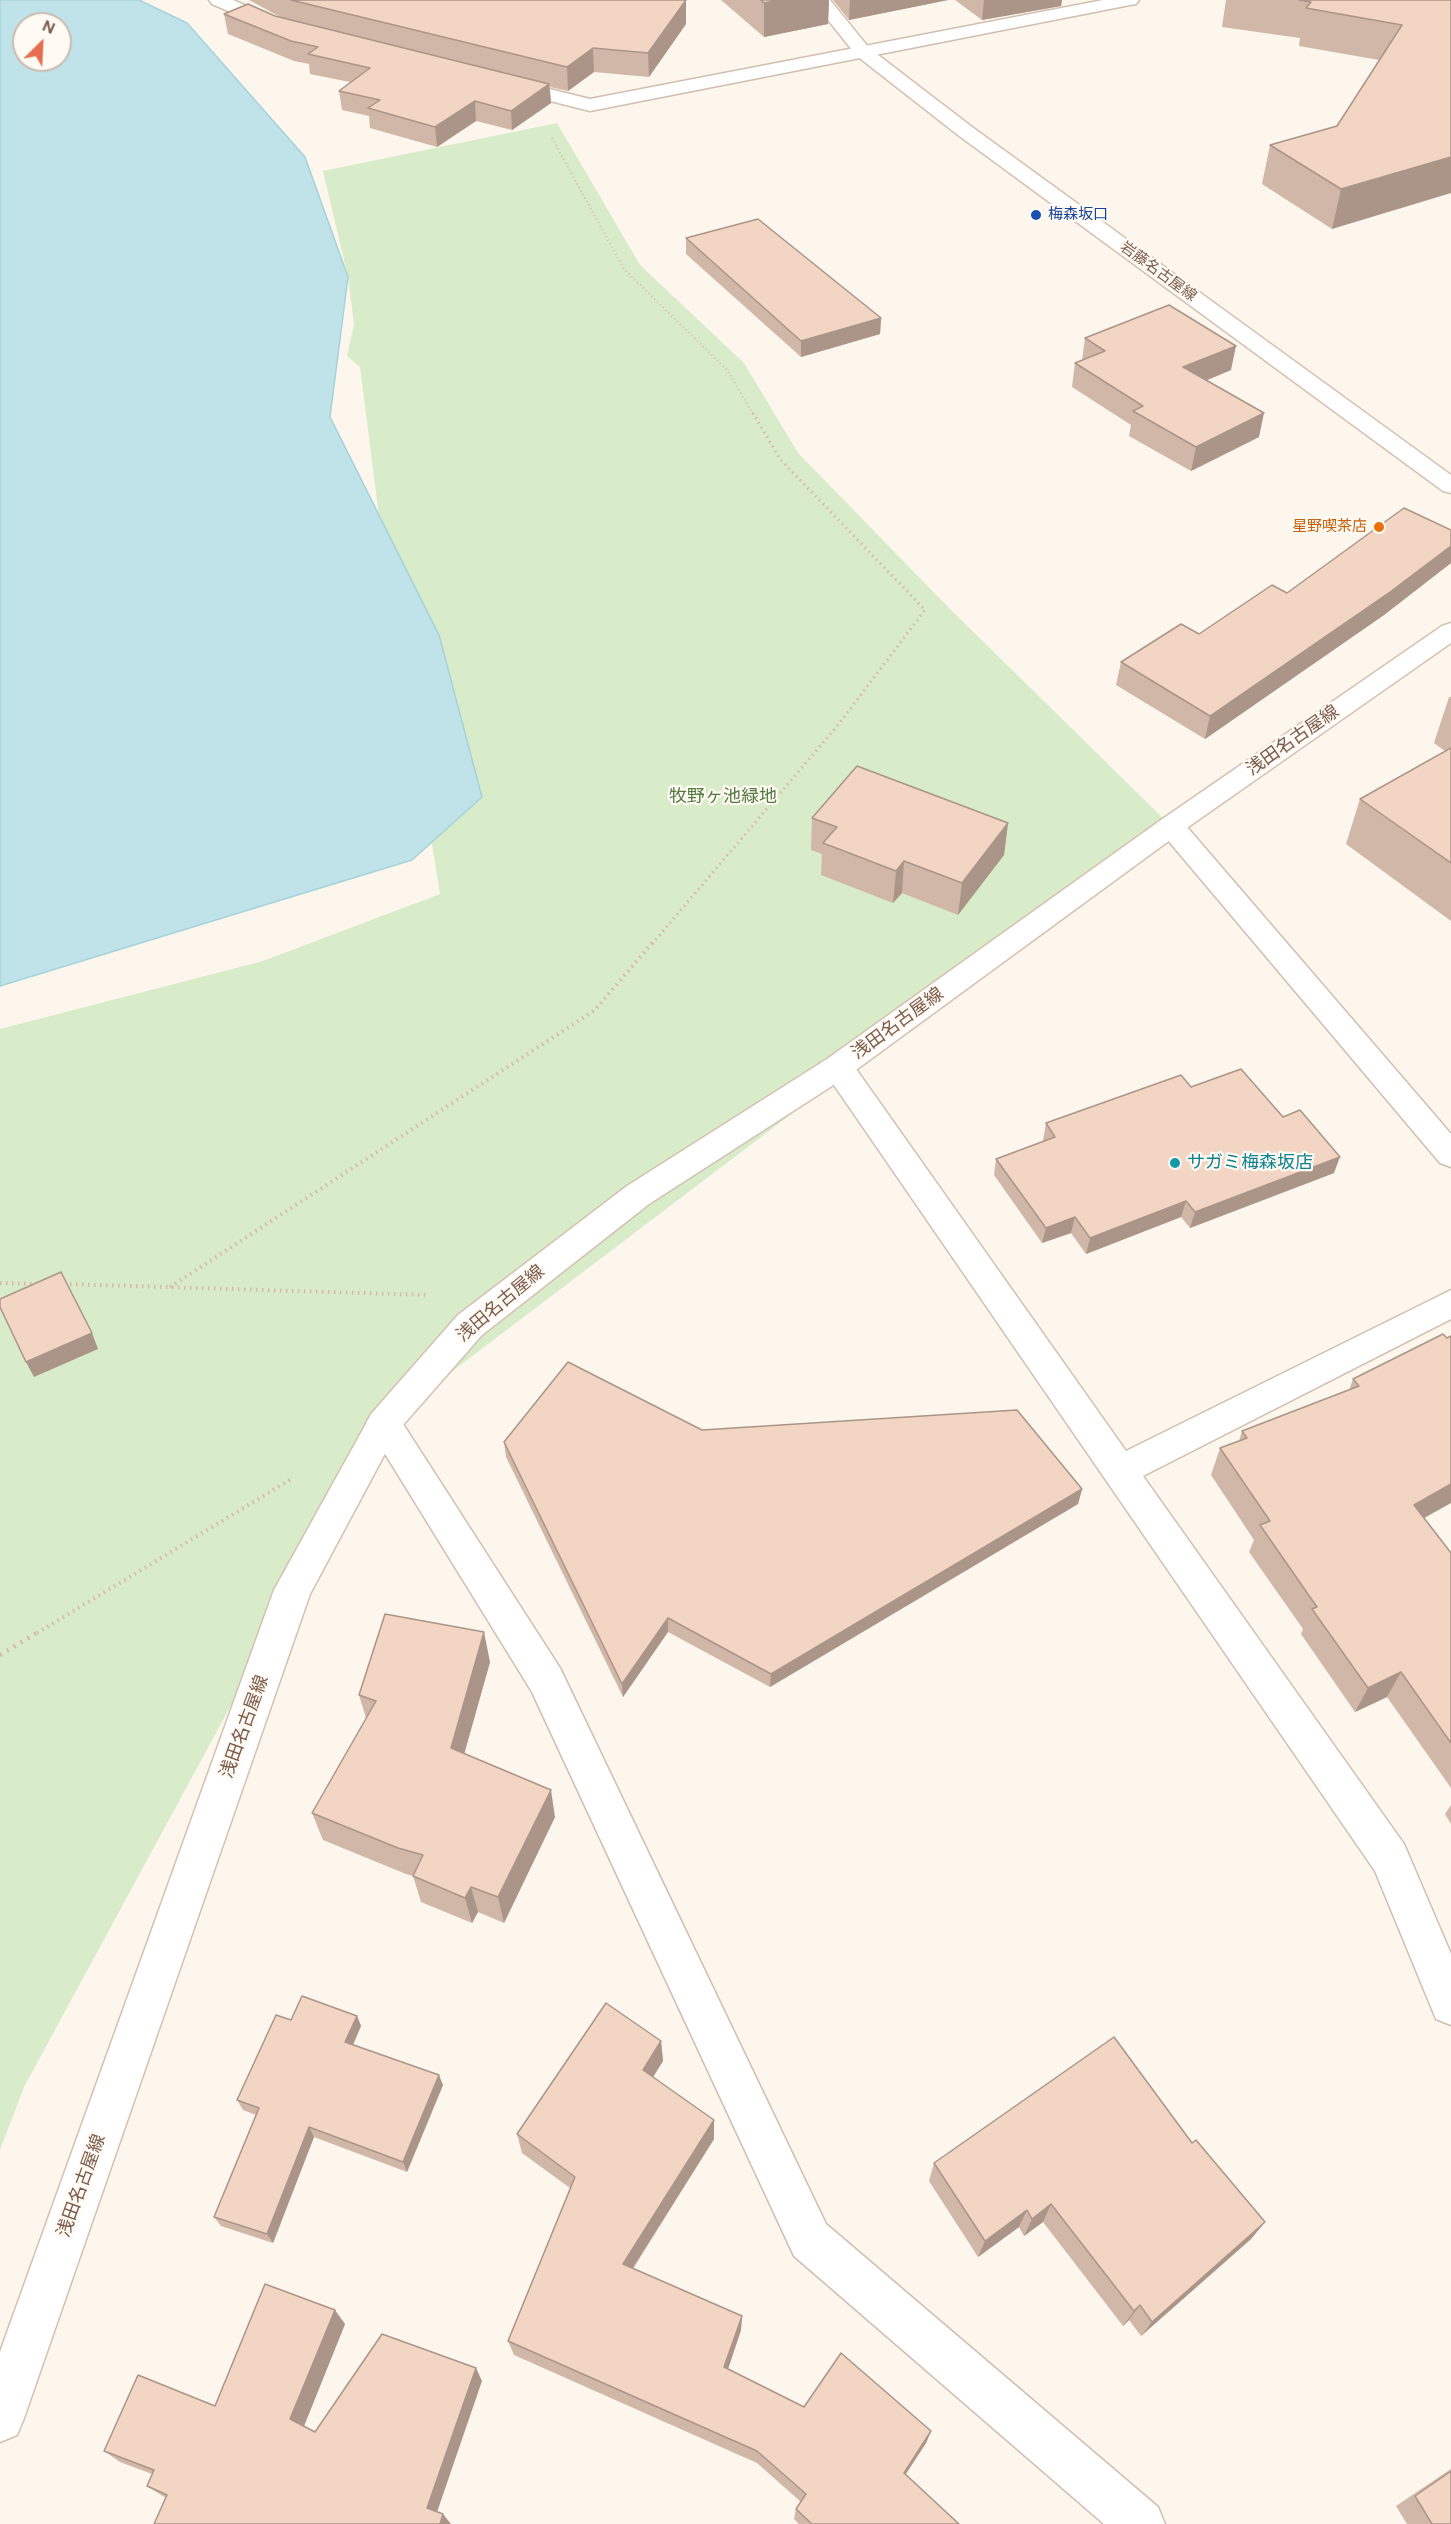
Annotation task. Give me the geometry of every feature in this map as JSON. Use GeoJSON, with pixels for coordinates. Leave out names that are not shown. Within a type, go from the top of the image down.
{"type":"FeatureCollection","features":[{"type":"Feature","properties":{"kind":"street"},"geometry":{"type":"LineString","coordinates":[[218,0],[296,32]]}},
{"type":"Feature","properties":{"kind":"street","name":"岩藤名古屋線"},"geometry":{"type":"LineString","coordinates":[[821,0],[863,52],[965,131],[1451,486]]}},
{"type":"Feature","properties":{"kind":"street"},"geometry":{"type":"LineString","coordinates":[[488,80],[590,105],[863,52],[1082,4],[1130,0]]}},
{"type":"Feature","properties":{"kind":"street","name":"浅田名古屋線"},"geometry":{"type":"LineString","coordinates":[[0,2418],[293,1590],[384,1423],[470,1325],[638,1195],[838,1067],[1171,826],[1451,631]]}},
{"type":"Feature","properties":{"kind":"street"},"geometry":{"type":"LineString","coordinates":[[1171,826],[1451,1155]]}},
{"type":"Feature","properties":{"kind":"street"},"geometry":{"type":"LineString","coordinates":[[838,1067],[1390,1858],[1451,2004]]}},
{"type":"Feature","properties":{"kind":"street"},"geometry":{"type":"LineString","coordinates":[[1119,1471],[1451,1303]]}},
{"type":"Feature","properties":{"kind":"street"},"geometry":{"type":"LineString","coordinates":[[384,1423],[546,1680],[810,2240],[1141,2524]]}},
{"type":"Feature","properties":{"kind":"path"},"geometry":{"type":"LineString","coordinates":[[170,1287],[595,1010],[838,725],[925,610],[780,459],[727,370],[624,269],[548,130],[590,105]]}},
{"type":"Feature","properties":{"kind":"path"},"geometry":{"type":"LineString","coordinates":[[0,1283],[45,1284]]}},
{"type":"Feature","properties":{"kind":"path"},"geometry":{"type":"LineString","coordinates":[[57,1284],[505,1298]]}},
{"type":"Feature","properties":{"kind":"path"},"geometry":{"type":"LineString","coordinates":[[0,1654],[303,1472]]}},
{"type":"Feature","properties":{"kind":"green space","name":"牧野ヶ池緑地"},"geometry":{"type":"Polygon","coordinates":[[[557,123],[640,265],[744,363],[798,453],[949,608],[1171,826],[384,1423],[24,2087],[0,2150],[0,1029],[263,961],[440,894],[379,516],[360,367],[347,356],[354,324],[348,277],[323,171],[557,123]]]}},
{"type":"Feature","properties":{"kind":"water"},"geometry":{"type":"Polygon","coordinates":[[[0,0],[139,0],[187,23],[305,157],[348,277],[330,417],[439,635],[482,797],[412,860],[0,986],[0,0]]]}},
{"type":"Feature","properties":{"kind":"building"},"geometry":{"type":"Polygon","coordinates":[[[291,0],[686,0],[648,53],[593,48],[567,67],[291,0]]]}},
{"type":"Feature","properties":{"kind":"building"},"geometry":{"type":"Polygon","coordinates":[[[761,0],[779,0],[764,3],[761,0]]]}},
{"type":"Feature","properties":{"kind":"building"},"geometry":{"type":"Polygon","coordinates":[[[1299,0],[1451,0],[1451,157],[1341,189],[1270,145],[1337,126],[1402,25],[1306,8],[1311,2],[1299,0]]]}},
{"type":"Feature","properties":{"kind":"building"},"geometry":{"type":"Polygon","coordinates":[[[248,4],[275,16],[549,84],[511,111],[475,101],[435,127],[368,108],[380,100],[339,91],[370,68],[308,54],[318,47],[291,41],[224,14],[248,4]]]}},
{"type":"Feature","properties":{"kind":"building"},"geometry":{"type":"Polygon","coordinates":[[[758,219],[881,318],[801,341],[686,238],[758,219]]]}},
{"type":"Feature","properties":{"kind":"building"},"geometry":{"type":"Polygon","coordinates":[[[1169,305],[1236,346],[1183,367],[1264,413],[1196,447],[1133,411],[1143,406],[1075,363],[1105,351],[1085,338],[1169,305]]]}},
{"type":"Feature","properties":{"kind":"building"},"geometry":{"type":"Polygon","coordinates":[[[1404,508],[1451,530],[1451,546],[1390,592],[1210,716],[1121,662],[1181,624],[1199,634],[1272,585],[1287,593],[1404,508]]]}},
{"type":"Feature","properties":{"kind":"building"},"geometry":{"type":"Polygon","coordinates":[[[1451,748],[1451,863],[1360,799],[1451,748]]]}},
{"type":"Feature","properties":{"kind":"building"},"geometry":{"type":"Polygon","coordinates":[[[857,766],[1008,823],[962,883],[904,861],[896,871],[823,843],[837,827],[812,818],[857,766]]]}},
{"type":"Feature","properties":{"kind":"building","name":"サガミ梅森坂店"},"geometry":{"type":"Polygon","coordinates":[[[1241,1069],[1283,1117],[1300,1110],[1340,1157],[1195,1212],[1186,1201],[1090,1238],[1075,1217],[1046,1228],[996,1159],[1055,1137],[1046,1123],[1181,1075],[1191,1087],[1241,1069]]]}},
{"type":"Feature","properties":{"kind":"building"},"geometry":{"type":"Polygon","coordinates":[[[61,1272],[92,1333],[26,1362],[0,1307],[0,1299],[61,1272]]]}},
{"type":"Feature","properties":{"kind":"building"},"geometry":{"type":"Polygon","coordinates":[[[1443,1334],[1447,1338],[1451,1336],[1451,1484],[1414,1505],[1451,1553],[1451,1743],[1401,1672],[1368,1688],[1312,1609],[1317,1607],[1260,1525],[1270,1521],[1220,1448],[1247,1438],[1242,1431],[1359,1386],[1353,1379],[1443,1334]]]}},
{"type":"Feature","properties":{"kind":"building"},"geometry":{"type":"Polygon","coordinates":[[[568,1362],[702,1430],[1017,1410],[1082,1489],[771,1674],[668,1618],[622,1684],[504,1442],[568,1362]]]}},
{"type":"Feature","properties":{"kind":"building"},"geometry":{"type":"Polygon","coordinates":[[[385,1614],[484,1632],[451,1748],[551,1790],[498,1897],[471,1887],[465,1898],[413,1876],[423,1855],[398,1848],[312,1813],[376,1701],[359,1695],[385,1614]]]}},
{"type":"Feature","properties":{"kind":"building"},"geometry":{"type":"Polygon","coordinates":[[[302,1996],[357,2016],[345,2042],[439,2075],[403,2162],[309,2127],[267,2234],[214,2217],[259,2108],[237,2100],[276,2015],[291,2020],[302,1996]]]}},
{"type":"Feature","properties":{"kind":"building"},"geometry":{"type":"Polygon","coordinates":[[[606,2003],[661,2041],[643,2070],[714,2120],[623,2264],[742,2316],[724,2367],[804,2407],[841,2353],[931,2431],[904,2473],[959,2524],[812,2524],[796,2509],[806,2494],[757,2451],[508,2341],[575,2177],[517,2134],[606,2003]]]}},
{"type":"Feature","properties":{"kind":"building"},"geometry":{"type":"Polygon","coordinates":[[[1114,2037],[1192,2143],[1196,2140],[1265,2222],[1152,2322],[1140,2305],[1134,2311],[1051,2204],[1032,2219],[1027,2210],[985,2241],[934,2163],[1114,2037]]]}},
{"type":"Feature","properties":{"kind":"building"},"geometry":{"type":"Polygon","coordinates":[[[265,2284],[335,2310],[290,2419],[315,2432],[382,2334],[476,2368],[427,2508],[443,2514],[440,2524],[154,2524],[167,2495],[147,2486],[154,2470],[104,2451],[138,2375],[215,2406],[265,2284]]]}},
{"type":"Feature","properties":{"kind":"building"},"geometry":{"type":"Polygon","coordinates":[[[1451,2471],[1451,2524],[1432,2524],[1415,2496],[1451,2471]]]}},
{"type":"Feature","properties":{"kind":"place","name":"梅森坂口"},"geometry":{"type":"Point","coordinates":[1036,215]}},
{"type":"Feature","properties":{"kind":"place","name":"星野喫茶店"},"geometry":{"type":"Point","coordinates":[1379,527]}},
{"type":"Feature","properties":{"kind":"place","name":"サガミ梅森坂店"},"geometry":{"type":"Point","coordinates":[1175,1163]}}]}
